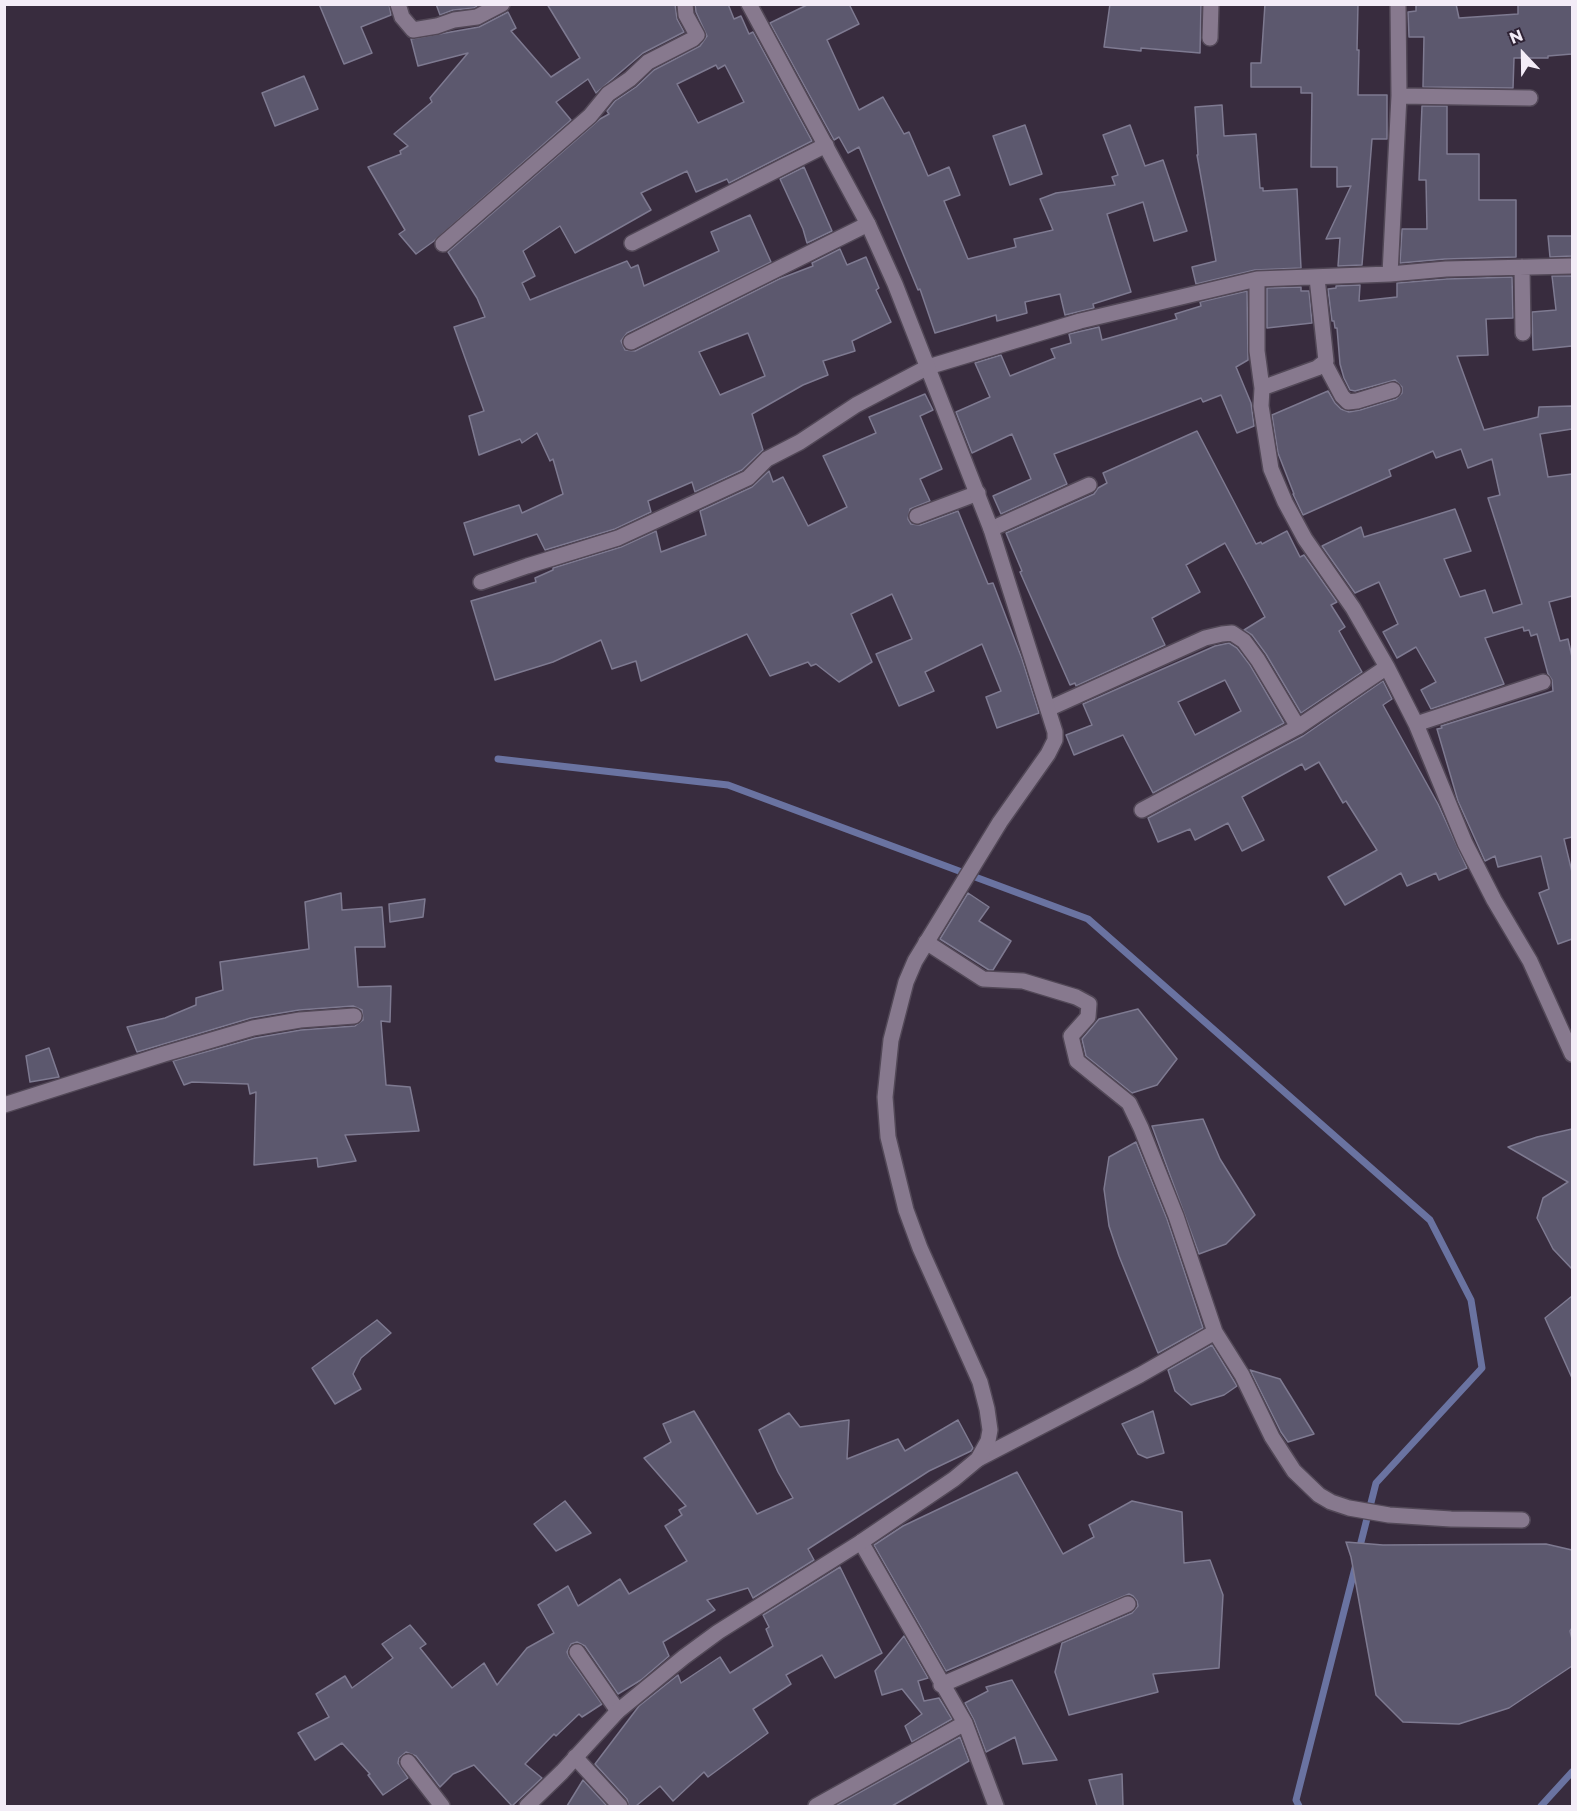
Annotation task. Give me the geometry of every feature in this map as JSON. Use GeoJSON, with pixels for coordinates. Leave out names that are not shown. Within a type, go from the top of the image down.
{"type":"FeatureCollection","features":[{"type":"Feature","properties":{"kind":"street"},"geometry":{"type":"LineString","coordinates":[[398,4],[402,17],[413,30],[477,17],[502,4]]}},
{"type":"Feature","properties":{"kind":"street"},"geometry":{"type":"LineString","coordinates":[[443,244],[590,116],[608,94],[630,79],[648,62],[693,39],[697,35],[686,15],[685,4]]}},
{"type":"Feature","properties":{"kind":"street"},"geometry":{"type":"LineString","coordinates":[[526,1806],[618,1711],[684,1656],[954,1479],[978,1458],[985,1448],[990,1430],[985,1401],[976,1373],[920,1248],[906,1210],[888,1137],[885,1097],[891,1040],[906,982],[926,942],[1000,822],[1035,774],[1053,745],[1055,736],[978,493],[895,284],[868,224],[749,4]]}},
{"type":"Feature","properties":{"kind":"street"},"geometry":{"type":"LineString","coordinates":[[1210,38],[1211,4]]}},
{"type":"Feature","properties":{"kind":"street"},"geometry":{"type":"LineString","coordinates":[[1390,274],[1399,96],[1398,4]]}},
{"type":"Feature","properties":{"kind":"street"},"geometry":{"type":"LineString","coordinates":[[1399,96],[1530,98]]}},
{"type":"Feature","properties":{"kind":"street"},"geometry":{"type":"LineString","coordinates":[[632,243],[826,145]]}},
{"type":"Feature","properties":{"kind":"street"},"geometry":{"type":"LineString","coordinates":[[631,342],[868,224]]}},
{"type":"Feature","properties":{"kind":"street"},"geometry":{"type":"LineString","coordinates":[[481,582],[618,538],[748,478],[767,459],[800,442],[856,405],[928,367],[1080,321],[1257,279],[1317,278],[1446,269],[1572,266]]}},
{"type":"Feature","properties":{"kind":"street"},"geometry":{"type":"LineString","coordinates":[[1522,267],[1523,333]]}},
{"type":"Feature","properties":{"kind":"street"},"geometry":{"type":"LineString","coordinates":[[1317,278],[1325,364],[1342,396],[1348,402],[1393,390]]}},
{"type":"Feature","properties":{"kind":"street"},"geometry":{"type":"LineString","coordinates":[[1257,279],[1257,351],[1262,388],[1261,406],[1271,469],[1285,502],[1305,539],[1353,608],[1387,667],[1416,724],[1465,843],[1494,900],[1530,961],[1572,1054]]}},
{"type":"Feature","properties":{"kind":"street"},"geometry":{"type":"LineString","coordinates":[[1262,388],[1317,369],[1325,364]]}},
{"type":"Feature","properties":{"kind":"street"},"geometry":{"type":"LineString","coordinates":[[991,530],[1089,484]]}},
{"type":"Feature","properties":{"kind":"street"},"geometry":{"type":"LineString","coordinates":[[916,516],[978,493]]}},
{"type":"Feature","properties":{"kind":"street"},"geometry":{"type":"LineString","coordinates":[[1048,709],[1205,638],[1222,633],[1232,633],[1244,641],[1258,660],[1298,727]]}},
{"type":"Feature","properties":{"kind":"street"},"geometry":{"type":"LineString","coordinates":[[1142,810],[1298,727],[1387,667]]}},
{"type":"Feature","properties":{"kind":"street"},"geometry":{"type":"LineString","coordinates":[[1416,724],[1543,682]]}},
{"type":"Feature","properties":{"kind":"street"},"geometry":{"type":"LineString","coordinates":[[926,942],[983,979],[1023,981],[1076,997],[1089,1004],[1088,1017],[1071,1036],[1077,1061],[1129,1103],[1176,1216],[1215,1332],[1242,1375],[1269,1430],[1294,1471],[1310,1488],[1331,1502],[1349,1508],[1389,1515],[1522,1520]]}},
{"type":"Feature","properties":{"kind":"street"},"geometry":{"type":"LineString","coordinates":[[4,1105],[254,1028],[300,1020],[354,1016]]}},
{"type":"Feature","properties":{"kind":"street"},"geometry":{"type":"LineString","coordinates":[[978,1458],[1140,1375],[1215,1332]]}},
{"type":"Feature","properties":{"kind":"street"},"geometry":{"type":"LineString","coordinates":[[861,1542],[941,1685],[965,1723],[996,1806]]}},
{"type":"Feature","properties":{"kind":"street"},"geometry":{"type":"LineString","coordinates":[[941,1685],[1128,1604]]}},
{"type":"Feature","properties":{"kind":"street"},"geometry":{"type":"LineString","coordinates":[[577,1652],[618,1711]]}},
{"type":"Feature","properties":{"kind":"street"},"geometry":{"type":"LineString","coordinates":[[816,1806],[965,1723]]}},
{"type":"Feature","properties":{"kind":"street"},"geometry":{"type":"LineString","coordinates":[[575,1757],[620,1806]]}},
{"type":"Feature","properties":{"kind":"street"},"geometry":{"type":"LineString","coordinates":[[408,1762],[442,1806]]}},
{"type":"Feature","properties":{"kind":"building"},"geometry":{"type":"Polygon","coordinates":[[[319,4],[389,4],[391,15],[361,27],[372,53],[344,64],[319,4]]]}},
{"type":"Feature","properties":{"kind":"building"},"geometry":{"type":"Polygon","coordinates":[[[436,4],[480,4],[474,8],[453,10],[440,15],[436,4]]]}},
{"type":"Feature","properties":{"kind":"building"},"geometry":{"type":"Polygon","coordinates":[[[547,4],[675,4],[677,19],[684,32],[643,53],[596,93],[588,79],[556,102],[571,120],[434,241],[416,254],[399,234],[405,230],[368,167],[401,154],[400,151],[408,146],[394,134],[432,102],[430,98],[468,53],[418,66],[411,39],[479,27],[508,12],[516,28],[511,31],[551,77],[580,58],[547,4]]]}},
{"type":"Feature","properties":{"kind":"building"},"geometry":{"type":"Polygon","coordinates":[[[695,4],[728,4],[734,19],[741,16],[749,34],[753,32],[812,141],[729,183],[727,179],[696,192],[687,171],[641,193],[651,210],[575,253],[560,226],[523,251],[535,276],[522,283],[530,300],[627,261],[631,268],[638,265],[644,286],[719,251],[711,232],[750,215],[771,262],[627,333],[621,341],[625,350],[635,351],[779,279],[813,266],[812,263],[840,249],[847,265],[866,257],[879,288],[876,290],[891,322],[852,341],[855,351],[823,361],[828,375],[803,385],[752,414],[763,450],[742,470],[695,492],[692,482],[648,501],[651,512],[615,529],[545,550],[537,534],[474,555],[464,523],[519,505],[522,513],[563,494],[553,459],[550,461],[537,433],[522,443],[520,439],[479,455],[469,416],[484,411],[454,327],[485,317],[477,298],[448,252],[600,119],[609,114],[607,111],[615,101],[636,87],[654,70],[700,46],[707,36],[696,12],[695,4]],[[716,65],[677,84],[698,123],[744,102],[725,65],[718,69],[716,65]],[[748,333],[699,352],[720,395],[765,376],[748,333]]]}},
{"type":"Feature","properties":{"kind":"building"},"geometry":{"type":"Polygon","coordinates":[[[809,4],[849,4],[859,24],[827,40],[859,110],[883,97],[904,134],[909,132],[928,176],[949,167],[960,195],[944,201],[968,259],[1016,247],[1014,239],[1053,230],[1040,199],[1056,193],[1115,185],[1112,177],[1118,175],[1103,135],[1130,125],[1145,166],[1163,160],[1187,231],[1154,241],[1143,202],[1107,214],[1131,292],[1093,304],[1094,308],[1065,315],[1060,294],[1025,302],[1027,313],[997,321],[996,315],[935,333],[920,289],[918,290],[859,147],[848,153],[839,137],[834,140],[770,23],[809,4]]]}},
{"type":"Feature","properties":{"kind":"building"},"geometry":{"type":"Polygon","coordinates":[[[1110,4],[1201,4],[1200,53],[1104,47],[1110,4]]]}},
{"type":"Feature","properties":{"kind":"building"},"geometry":{"type":"Polygon","coordinates":[[[1265,4],[1358,4],[1358,95],[1387,95],[1387,139],[1372,139],[1362,265],[1338,266],[1340,238],[1326,239],[1351,186],[1337,187],[1337,167],[1311,167],[1312,93],[1301,93],[1301,87],[1251,87],[1251,63],[1261,63],[1265,4]]]}},
{"type":"Feature","properties":{"kind":"building"},"geometry":{"type":"Polygon","coordinates":[[[1416,4],[1456,4],[1459,18],[1518,14],[1518,4],[1572,4],[1572,54],[1548,56],[1548,58],[1514,58],[1513,88],[1423,87],[1424,37],[1409,37],[1408,12],[1416,11],[1416,4]]]}},
{"type":"Feature","properties":{"kind":"building"},"geometry":{"type":"Polygon","coordinates":[[[304,76],[318,109],[275,126],[262,93],[304,76]]]}},
{"type":"Feature","properties":{"kind":"building"},"geometry":{"type":"Polygon","coordinates":[[[1222,105],[1224,136],[1256,134],[1260,188],[1263,188],[1263,191],[1297,189],[1301,268],[1255,270],[1196,284],[1192,267],[1216,261],[1197,155],[1195,107],[1222,105]]]}},
{"type":"Feature","properties":{"kind":"building"},"geometry":{"type":"Polygon","coordinates":[[[1422,106],[1447,106],[1447,154],[1479,154],[1479,200],[1516,200],[1516,257],[1400,263],[1402,229],[1427,229],[1426,180],[1419,180],[1422,106]]]}},
{"type":"Feature","properties":{"kind":"building"},"geometry":{"type":"Polygon","coordinates":[[[1025,125],[1042,174],[1010,185],[993,136],[1025,125]]]}},
{"type":"Feature","properties":{"kind":"building"},"geometry":{"type":"Polygon","coordinates":[[[804,167],[832,231],[807,243],[780,179],[804,167]]]}},
{"type":"Feature","properties":{"kind":"building"},"geometry":{"type":"Polygon","coordinates":[[[1548,236],[1572,236],[1572,256],[1550,257],[1548,236]]]}},
{"type":"Feature","properties":{"kind":"building"},"geometry":{"type":"Polygon","coordinates":[[[1552,276],[1572,276],[1572,346],[1533,350],[1532,312],[1556,310],[1552,276]]]}},
{"type":"Feature","properties":{"kind":"building"},"geometry":{"type":"Polygon","coordinates":[[[1512,277],[1513,318],[1486,319],[1488,355],[1457,356],[1484,430],[1538,417],[1539,407],[1572,406],[1572,429],[1540,434],[1548,477],[1572,474],[1572,596],[1549,602],[1560,641],[1568,639],[1572,657],[1572,837],[1564,839],[1572,872],[1572,939],[1558,944],[1539,893],[1549,889],[1541,856],[1498,867],[1495,856],[1485,861],[1458,801],[1437,729],[1553,691],[1552,680],[1548,674],[1537,634],[1531,636],[1529,630],[1524,631],[1523,627],[1485,638],[1504,684],[1431,709],[1421,690],[1436,682],[1416,647],[1397,658],[1383,632],[1398,624],[1379,582],[1355,593],[1322,546],[1361,527],[1364,537],[1455,509],[1471,551],[1444,559],[1460,597],[1485,590],[1493,613],[1522,604],[1488,498],[1500,495],[1492,459],[1468,468],[1461,449],[1436,458],[1433,451],[1389,470],[1391,476],[1303,515],[1278,453],[1272,415],[1328,391],[1341,409],[1349,412],[1396,399],[1402,393],[1402,387],[1395,380],[1355,391],[1350,390],[1340,364],[1337,328],[1332,321],[1328,289],[1336,288],[1336,286],[1360,285],[1359,301],[1397,297],[1397,283],[1512,277]]]}},
{"type":"Feature","properties":{"kind":"building"},"geometry":{"type":"Polygon","coordinates":[[[1301,287],[1301,291],[1309,291],[1312,323],[1267,328],[1267,288],[1301,287]]]}},
{"type":"Feature","properties":{"kind":"building"},"geometry":{"type":"Polygon","coordinates":[[[1247,291],[1248,360],[1236,367],[1251,403],[1254,426],[1237,433],[1221,395],[1203,402],[1201,398],[1054,454],[1067,484],[1001,514],[993,496],[1031,479],[1012,434],[972,453],[956,412],[990,397],[975,363],[1001,355],[1010,376],[1055,358],[1051,349],[1071,343],[1069,334],[1099,327],[1102,340],[1177,319],[1175,314],[1201,306],[1200,302],[1247,291]]]}},
{"type":"Feature","properties":{"kind":"building"},"geometry":{"type":"Polygon","coordinates":[[[925,394],[933,410],[920,416],[942,469],[920,479],[930,501],[910,509],[908,519],[911,524],[920,525],[958,511],[988,584],[993,583],[1022,659],[1039,713],[997,728],[986,697],[1001,691],[982,644],[925,672],[934,691],[899,706],[876,654],[912,639],[892,594],[851,614],[872,662],[839,682],[816,664],[811,666],[808,662],[770,676],[747,634],[641,681],[636,661],[612,669],[601,640],[553,662],[495,680],[471,601],[536,582],[535,578],[553,568],[621,547],[656,531],[661,552],[706,535],[700,511],[752,487],[769,471],[773,482],[783,477],[808,526],[847,507],[823,456],[876,433],[869,417],[925,394]]]}},
{"type":"Feature","properties":{"kind":"building"},"geometry":{"type":"Polygon","coordinates":[[[1197,431],[1256,544],[1261,542],[1262,544],[1287,531],[1300,557],[1304,555],[1337,602],[1331,605],[1345,627],[1339,631],[1362,672],[1301,713],[1266,654],[1252,635],[1244,630],[1265,617],[1225,543],[1186,565],[1200,592],[1152,618],[1165,645],[1076,686],[1075,683],[1070,685],[1020,572],[1022,571],[1006,533],[1094,494],[1098,488],[1107,483],[1103,473],[1197,431]]]}},
{"type":"Feature","properties":{"kind":"building"},"geometry":{"type":"Polygon","coordinates":[[[1229,643],[1237,648],[1250,665],[1284,723],[1153,793],[1123,735],[1074,755],[1066,735],[1092,725],[1083,704],[1215,646],[1229,643]],[[1225,680],[1178,702],[1195,735],[1241,711],[1225,680]]]}},
{"type":"Feature","properties":{"kind":"building"},"geometry":{"type":"Polygon","coordinates":[[[1383,681],[1392,699],[1383,705],[1438,804],[1467,868],[1439,880],[1436,873],[1407,886],[1401,873],[1345,905],[1328,877],[1377,850],[1346,801],[1343,803],[1319,762],[1305,770],[1302,764],[1242,797],[1264,840],[1242,851],[1228,823],[1195,840],[1190,829],[1158,842],[1148,818],[1303,736],[1383,681]]]}},
{"type":"Feature","properties":{"kind":"building"},"geometry":{"type":"Polygon","coordinates":[[[341,893],[342,910],[382,907],[385,947],[355,947],[358,987],[391,986],[390,1022],[381,1021],[386,1085],[410,1087],[419,1131],[345,1135],[356,1161],[318,1167],[317,1158],[254,1165],[256,1092],[250,1094],[248,1084],[192,1082],[184,1085],[173,1061],[255,1038],[301,1030],[355,1026],[363,1020],[362,1010],[353,1006],[299,1010],[251,1018],[137,1052],[127,1027],[165,1018],[196,1005],[196,998],[223,990],[220,962],[309,949],[305,902],[341,893]]]}},
{"type":"Feature","properties":{"kind":"building"},"geometry":{"type":"Polygon","coordinates":[[[968,893],[989,907],[979,921],[1011,941],[993,970],[989,970],[940,939],[968,893]]]}},
{"type":"Feature","properties":{"kind":"building"},"geometry":{"type":"Polygon","coordinates":[[[425,899],[423,917],[390,922],[389,904],[425,899]]]}},
{"type":"Feature","properties":{"kind":"building"},"geometry":{"type":"Polygon","coordinates":[[[1138,1009],[1177,1059],[1157,1085],[1132,1093],[1086,1056],[1082,1039],[1099,1019],[1138,1009]]]}},
{"type":"Feature","properties":{"kind":"building"},"geometry":{"type":"Polygon","coordinates":[[[49,1048],[59,1077],[30,1082],[26,1056],[49,1048]]]}},
{"type":"Feature","properties":{"kind":"building"},"geometry":{"type":"Polygon","coordinates":[[[1203,1119],[1220,1159],[1255,1215],[1226,1244],[1199,1254],[1152,1126],[1203,1119]]]}},
{"type":"Feature","properties":{"kind":"building"},"geometry":{"type":"Polygon","coordinates":[[[1572,1129],[1572,1269],[1553,1249],[1537,1218],[1543,1198],[1568,1182],[1508,1147],[1572,1129]]]}},
{"type":"Feature","properties":{"kind":"building"},"geometry":{"type":"Polygon","coordinates":[[[1136,1142],[1167,1219],[1203,1328],[1158,1353],[1109,1226],[1104,1189],[1109,1157],[1136,1142]]]}},
{"type":"Feature","properties":{"kind":"building"},"geometry":{"type":"Polygon","coordinates":[[[1572,1296],[1572,1378],[1545,1318],[1572,1296]]]}},
{"type":"Feature","properties":{"kind":"building"},"geometry":{"type":"Polygon","coordinates":[[[377,1320],[391,1333],[361,1358],[353,1374],[361,1389],[335,1404],[312,1368],[377,1320]]]}},
{"type":"Feature","properties":{"kind":"building"},"geometry":{"type":"Polygon","coordinates":[[[1212,1345],[1237,1386],[1224,1395],[1191,1405],[1175,1391],[1168,1370],[1212,1345]]]}},
{"type":"Feature","properties":{"kind":"building"},"geometry":{"type":"Polygon","coordinates":[[[1250,1370],[1280,1379],[1314,1434],[1288,1442],[1250,1370]]]}},
{"type":"Feature","properties":{"kind":"building"},"geometry":{"type":"Polygon","coordinates":[[[694,1411],[757,1514],[793,1498],[759,1430],[789,1413],[800,1427],[849,1420],[847,1459],[898,1439],[905,1451],[958,1420],[973,1448],[929,1471],[808,1549],[814,1560],[753,1598],[748,1588],[707,1600],[715,1610],[663,1642],[669,1656],[641,1680],[618,1694],[585,1646],[577,1642],[571,1644],[567,1652],[569,1657],[602,1704],[582,1717],[579,1714],[556,1736],[554,1734],[525,1764],[542,1778],[512,1806],[474,1765],[453,1774],[440,1787],[416,1756],[406,1752],[399,1758],[398,1763],[408,1778],[383,1795],[368,1775],[370,1774],[342,1743],[315,1760],[298,1733],[329,1717],[316,1694],[345,1676],[352,1688],[393,1658],[382,1644],[410,1625],[426,1644],[420,1648],[452,1688],[484,1663],[497,1685],[527,1648],[554,1633],[538,1605],[568,1586],[578,1606],[620,1579],[629,1594],[687,1561],[665,1526],[682,1515],[679,1510],[686,1506],[644,1458],[671,1442],[663,1424],[694,1411]]]}},
{"type":"Feature","properties":{"kind":"building"},"geometry":{"type":"Polygon","coordinates":[[[1153,1411],[1164,1453],[1147,1458],[1138,1454],[1122,1424],[1153,1411]]]}},
{"type":"Feature","properties":{"kind":"building"},"geometry":{"type":"Polygon","coordinates":[[[1017,1472],[1063,1554],[1094,1537],[1089,1525],[1132,1501],[1182,1512],[1184,1563],[1210,1560],[1223,1595],[1219,1668],[1153,1674],[1158,1692],[1069,1715],[1055,1672],[1062,1643],[1132,1613],[1138,1606],[1137,1601],[1129,1594],[946,1671],[874,1545],[903,1526],[1017,1472]]]}},
{"type":"Feature","properties":{"kind":"building"},"geometry":{"type":"Polygon","coordinates":[[[565,1501],[591,1533],[556,1551],[534,1524],[565,1501]]]}},
{"type":"Feature","properties":{"kind":"building"},"geometry":{"type":"Polygon","coordinates":[[[1346,1542],[1383,1545],[1546,1544],[1572,1550],[1572,1628],[1570,1631],[1572,1666],[1509,1708],[1459,1724],[1403,1722],[1376,1695],[1351,1557],[1346,1542]]]}},
{"type":"Feature","properties":{"kind":"building"},"geometry":{"type":"Polygon","coordinates":[[[840,1567],[882,1653],[835,1678],[822,1655],[786,1675],[791,1684],[753,1709],[768,1733],[708,1777],[704,1772],[673,1801],[660,1786],[636,1806],[629,1806],[627,1799],[595,1764],[639,1706],[678,1675],[681,1683],[720,1657],[730,1673],[773,1646],[766,1629],[769,1627],[763,1615],[840,1567]]]}},
{"type":"Feature","properties":{"kind":"building"},"geometry":{"type":"Polygon","coordinates":[[[904,1636],[928,1678],[918,1681],[924,1701],[939,1698],[952,1719],[912,1742],[905,1726],[922,1714],[902,1689],[882,1695],[875,1671],[904,1636]]]}},
{"type":"Feature","properties":{"kind":"building"},"geometry":{"type":"Polygon","coordinates":[[[1012,1680],[1057,1760],[1023,1764],[1015,1737],[986,1752],[965,1703],[988,1691],[986,1687],[1012,1680]]]}},
{"type":"Feature","properties":{"kind":"building"},"geometry":{"type":"Polygon","coordinates":[[[960,1737],[969,1761],[892,1806],[835,1806],[960,1737]]]}},
{"type":"Feature","properties":{"kind":"building"},"geometry":{"type":"Polygon","coordinates":[[[1122,1774],[1123,1806],[1097,1806],[1089,1780],[1122,1774]]]}},
{"type":"Feature","properties":{"kind":"building"},"geometry":{"type":"Polygon","coordinates":[[[583,1780],[607,1806],[567,1806],[583,1780]]]}},
{"type":"Feature","properties":{"kind":"waterway"},"geometry":{"type":"LineString","coordinates":[[498,759],[728,785],[1088,919],[1430,1220],[1471,1300],[1482,1368],[1376,1483],[1359,1550]]}},
{"type":"Feature","properties":{"kind":"waterway"},"geometry":{"type":"LineString","coordinates":[[1299,1806],[1296,1800],[1356,1564]]}},
{"type":"Feature","properties":{"kind":"waterway"},"geometry":{"type":"LineString","coordinates":[[1541,1806],[1572,1772]]}}]}
